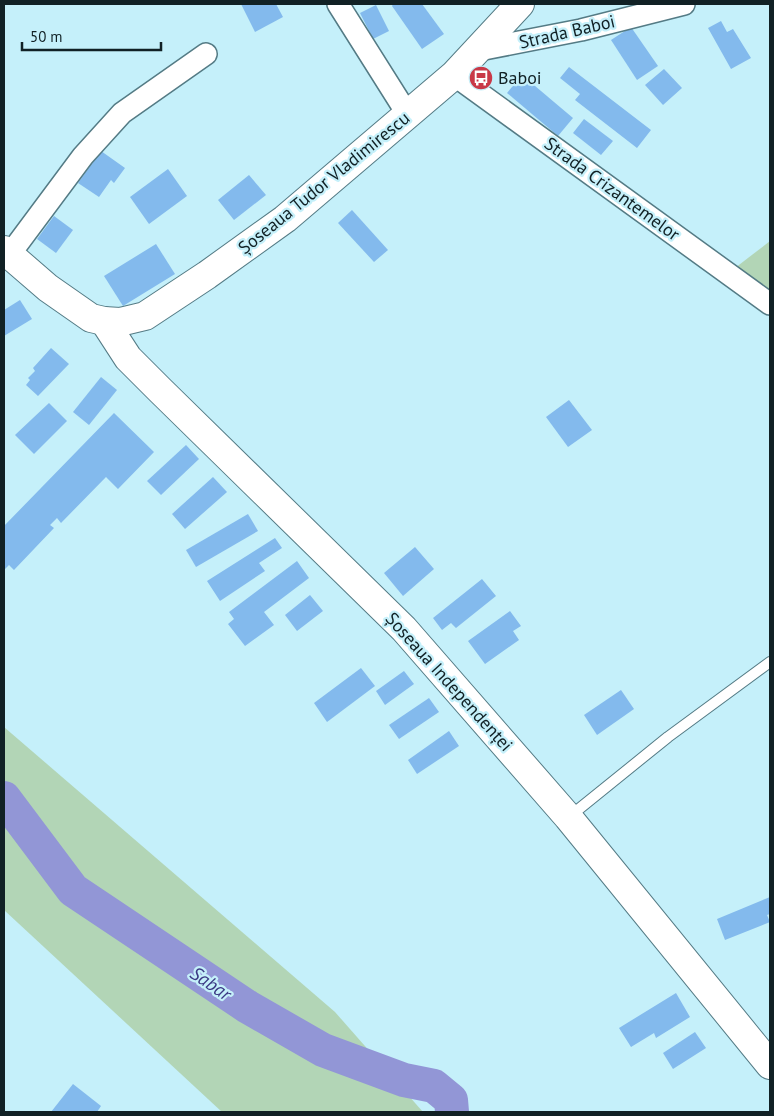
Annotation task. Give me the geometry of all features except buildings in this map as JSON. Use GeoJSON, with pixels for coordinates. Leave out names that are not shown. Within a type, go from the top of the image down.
{"type":"FeatureCollection","features":[{"type":"Feature","properties":{"kind":"main road","name":"Șoseaua Tudor Vladimirescu"},"geometry":{"type":"LineString","coordinates":[[104,322],[126,321],[145,316],[208,275],[285,219],[454,75],[520,4]]}},
{"type":"Feature","properties":{"kind":"main road"},"geometry":{"type":"LineString","coordinates":[[7,252],[73,308],[91,318],[104,322]]}},
{"type":"Feature","properties":{"kind":"main road","name":"Șoseaua Independenței"},"geometry":{"type":"LineString","coordinates":[[104,322],[128,358],[404,630],[568,817],[770,1065]]}},
{"type":"Feature","properties":{"kind":"street"},"geometry":{"type":"LineString","coordinates":[[338,4],[408,115]]}},
{"type":"Feature","properties":{"kind":"street","name":"Strada Baboi"},"geometry":{"type":"LineString","coordinates":[[479,50],[581,30],[684,4]]}},
{"type":"Feature","properties":{"kind":"street"},"geometry":{"type":"LineString","coordinates":[[7,252],[83,156],[122,113],[206,54]]}},
{"type":"Feature","properties":{"kind":"street","name":"Strada Crizantemelor"},"geometry":{"type":"LineString","coordinates":[[454,75],[770,304]]}},
{"type":"Feature","properties":{"kind":"lane"},"geometry":{"type":"LineString","coordinates":[[568,817],[668,737],[770,662]]}},
{"type":"Feature","properties":{"kind":"green space"},"geometry":{"type":"Polygon","coordinates":[[[770,241],[770,293],[735,268],[770,241]]]}},
{"type":"Feature","properties":{"kind":"green space"},"geometry":{"type":"Polygon","coordinates":[[[4,727],[335,1012],[423,1112],[222,1112],[4,910],[4,727]]]}},
{"type":"Feature","properties":{"kind":"waterway","name":"Sabar"},"geometry":{"type":"LineString","coordinates":[[4,798],[73,890],[248,1007],[323,1050],[404,1080],[434,1086],[451,1100],[452,1112]]}},
{"type":"Feature","properties":{"kind":"place","name":"Baboi"},"geometry":{"type":"Point","coordinates":[481,78]}}]}
